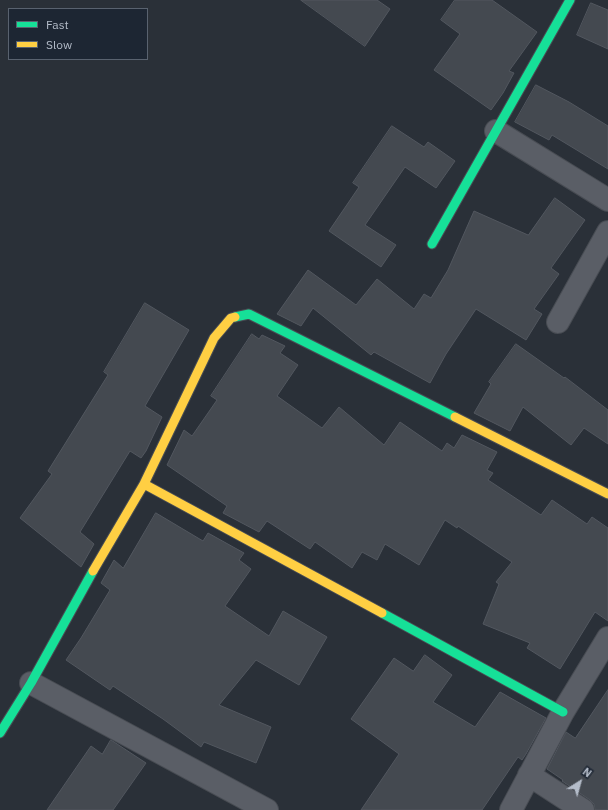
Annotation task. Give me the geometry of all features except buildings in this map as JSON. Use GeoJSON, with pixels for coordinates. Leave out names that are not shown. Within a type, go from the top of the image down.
{"type":"FeatureCollection","features":[{"type":"Feature","properties":{"kind":"street"},"geometry":{"type":"LineString","coordinates":[[432,244],[570,0]]}},
{"type":"Feature","properties":{"kind":"street"},"geometry":{"type":"LineString","coordinates":[[496,132],[608,200]]}},
{"type":"Feature","properties":{"kind":"street"},"geometry":{"type":"LineString","coordinates":[[558,322],[608,232]]}},
{"type":"Feature","properties":{"kind":"street"},"geometry":{"type":"LineString","coordinates":[[0,733],[31,683],[106,548],[144,484],[214,338],[231,318],[249,314],[608,494]]}},
{"type":"Feature","properties":{"kind":"street"},"geometry":{"type":"LineString","coordinates":[[144,484],[563,712]]}},
{"type":"Feature","properties":{"kind":"street"},"geometry":{"type":"LineString","coordinates":[[511,810],[563,712],[608,638]]}},
{"type":"Feature","properties":{"kind":"street"},"geometry":{"type":"LineString","coordinates":[[31,683],[267,810]]}},
{"type":"Feature","properties":{"kind":"street"},"geometry":{"type":"LineString","coordinates":[[529,775],[584,810]]}},
{"type":"Feature","properties":{"kind":"traffic: fast"},"geometry":{"type":"LineString","coordinates":[[432,244],[570,0]]}},
{"type":"Feature","properties":{"kind":"traffic: fast"},"geometry":{"type":"LineString","coordinates":[[235,317],[249,314],[455,417]]}},
{"type":"Feature","properties":{"kind":"traffic: fast"},"geometry":{"type":"LineString","coordinates":[[0,733],[31,683],[93,571]]}},
{"type":"Feature","properties":{"kind":"traffic: fast"},"geometry":{"type":"LineString","coordinates":[[382,613],[563,712]]}},
{"type":"Feature","properties":{"kind":"traffic: slow"},"geometry":{"type":"LineString","coordinates":[[93,571],[144,484],[214,338],[231,318],[235,317]]}},
{"type":"Feature","properties":{"kind":"traffic: slow"},"geometry":{"type":"LineString","coordinates":[[455,417],[608,494]]}},
{"type":"Feature","properties":{"kind":"traffic: slow"},"geometry":{"type":"LineString","coordinates":[[144,484],[382,613]]}}]}
